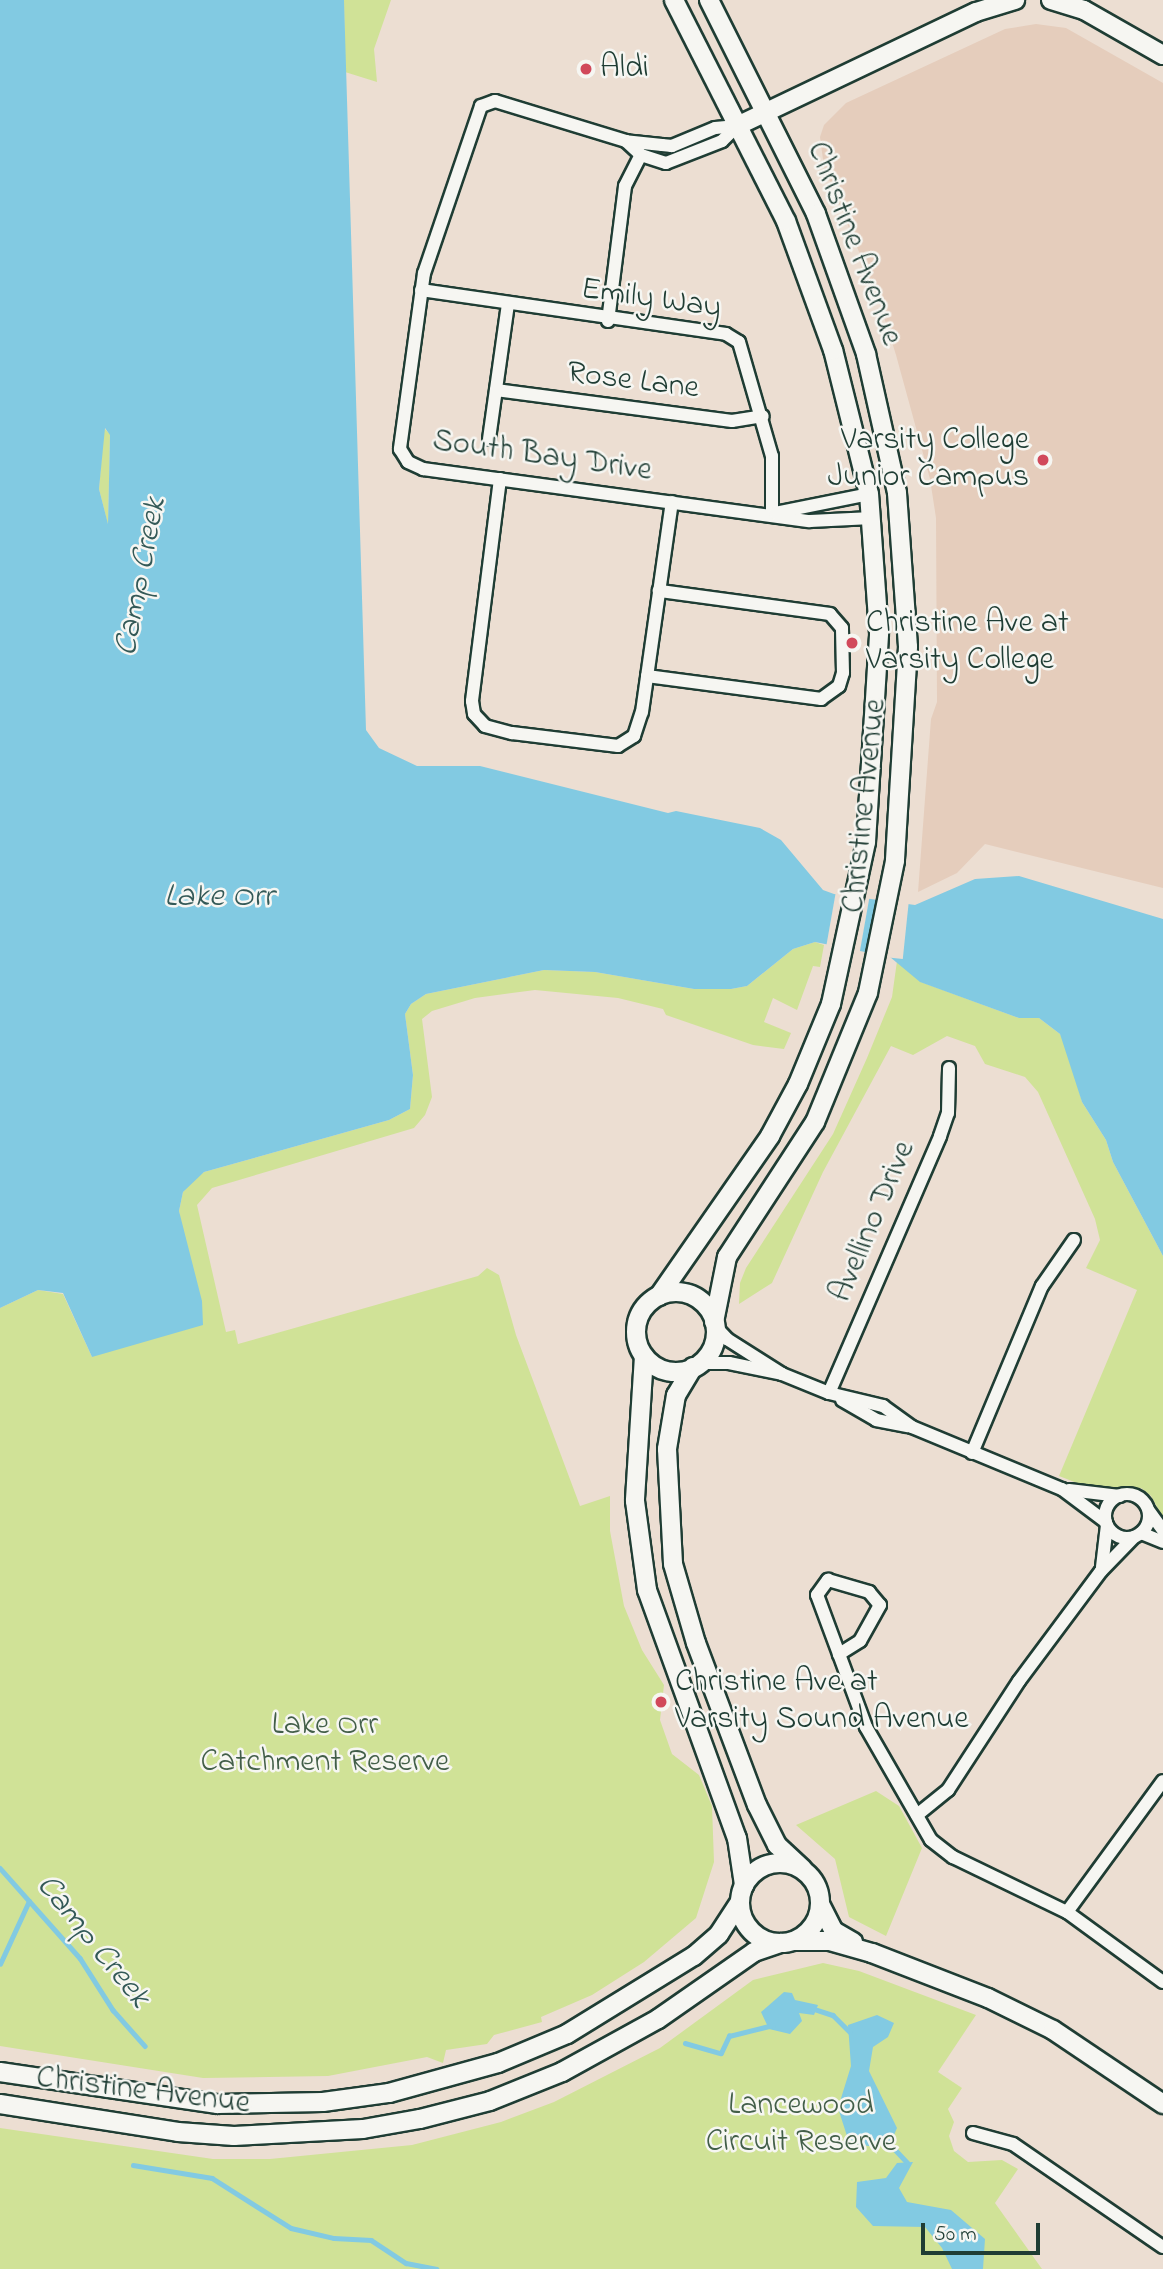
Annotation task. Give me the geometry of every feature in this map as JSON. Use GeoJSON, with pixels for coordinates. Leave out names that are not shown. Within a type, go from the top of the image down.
{"type":"FeatureCollection","features":[{"type":"Feature","properties":{"kind":"main road","name":"Christine Avenue"},"geometry":{"type":"LineString","coordinates":[[0,2072],[218,2104],[323,2102],[389,2093],[498,2063],[567,2034],[694,1956],[719,1934],[742,1893],[737,1838],[647,1590],[635,1502],[644,1356],[636,1327],[643,1310],[659,1296],[785,1109],[818,1039],[842,964],[860,879],[878,663],[872,518],[844,387],[806,272],[674,0]]}},
{"type":"Feature","properties":{"kind":"main road","name":"Christine Avenue"},"geometry":{"type":"LineString","coordinates":[[709,0],[805,192],[840,276],[866,354],[900,513],[908,669],[892,886],[875,971],[815,1122],[727,1257],[713,1347],[676,1395],[667,1449],[673,1564],[696,1643],[757,1805],[777,1845],[803,1870]]}},
{"type":"Feature","properties":{"kind":"main road"},"geometry":{"type":"LineString","coordinates":[[737,126],[766,115],[976,12],[1015,0]]}},
{"type":"Feature","properties":{"kind":"main road"},"geometry":{"type":"LineString","coordinates":[[1051,0],[1084,10],[1163,55]]}},
{"type":"Feature","properties":{"kind":"main road"},"geometry":{"type":"LineString","coordinates":[[869,495],[897,493]]}},
{"type":"Feature","properties":{"kind":"main road"},"geometry":{"type":"LineString","coordinates":[[872,518],[900,513]]}},
{"type":"Feature","properties":{"kind":"main road"},"geometry":{"type":"LineString","coordinates":[[659,1296],[693,1296],[710,1311],[715,1324]]}},
{"type":"Feature","properties":{"kind":"main road"},"geometry":{"type":"LineString","coordinates":[[644,1356],[667,1370],[697,1365]]}},
{"type":"Feature","properties":{"kind":"main road"},"geometry":{"type":"LineString","coordinates":[[787,1942],[813,1926],[820,1904],[819,1890],[803,1870],[777,1863],[764,1866],[742,1893],[748,1928],[768,1941],[787,1942],[830,1941],[872,1953],[1031,2018],[1163,2104]]}},
{"type":"Feature","properties":{"kind":"main road"},"geometry":{"type":"LineString","coordinates":[[820,1904],[834,1931],[872,1953]]}},
{"type":"Feature","properties":{"kind":"main road","name":"Christine Avenue"},"geometry":{"type":"LineString","coordinates":[[0,2104],[177,2132],[234,2136],[326,2133],[420,2119],[490,2101],[562,2072],[658,2019],[754,1952],[787,1942]]}},
{"type":"Feature","properties":{"kind":"street","name":"South Bay Drive"},"geometry":{"type":"LineString","coordinates":[[737,126],[715,128],[672,146],[626,141],[495,101],[481,106],[421,290],[400,449],[408,462],[424,469],[810,521],[872,518]]}},
{"type":"Feature","properties":{"kind":"street"},"geometry":{"type":"LineString","coordinates":[[608,320],[625,186],[641,155],[666,163],[681,160],[722,141],[737,126]]}},
{"type":"Feature","properties":{"kind":"street","name":"South Bay Drive"},"geometry":{"type":"LineString","coordinates":[[626,141],[641,155]]}},
{"type":"Feature","properties":{"kind":"street","name":"Emily Way"},"geometry":{"type":"LineString","coordinates":[[421,290],[608,320],[726,334],[739,342],[764,416],[773,468],[772,514]]}},
{"type":"Feature","properties":{"kind":"street"},"geometry":{"type":"LineString","coordinates":[[489,439],[508,304]]}},
{"type":"Feature","properties":{"kind":"street","name":"Rose Lane"},"geometry":{"type":"LineString","coordinates":[[496,390],[732,421],[764,416]]}},
{"type":"Feature","properties":{"kind":"street"},"geometry":{"type":"LineString","coordinates":[[500,479],[474,714],[485,726],[512,733],[618,746],[634,736],[648,676],[672,502]]}},
{"type":"Feature","properties":{"kind":"street","name":"South Bay Drive"},"geometry":{"type":"LineString","coordinates":[[772,514],[869,495]]}},
{"type":"Feature","properties":{"kind":"street"},"geometry":{"type":"LineString","coordinates":[[648,676],[821,699],[839,686],[843,673],[842,628],[830,614],[659,591]]}},
{"type":"Feature","properties":{"kind":"street","name":"Avellino Drive"},"geometry":{"type":"LineString","coordinates":[[829,1393],[940,1136],[948,1113],[949,1068]]}},
{"type":"Feature","properties":{"kind":"street"},"geometry":{"type":"LineString","coordinates":[[972,1453],[1041,1286],[1074,1240]]}},
{"type":"Feature","properties":{"kind":"street"},"geometry":{"type":"LineString","coordinates":[[715,1324],[727,1339],[782,1374]]}},
{"type":"Feature","properties":{"kind":"street"},"geometry":{"type":"LineString","coordinates":[[697,1365],[729,1363],[782,1374],[829,1393],[876,1420],[912,1427],[1062,1489],[1132,1495],[1147,1508],[1163,1530]]}},
{"type":"Feature","properties":{"kind":"street"},"geometry":{"type":"LineString","coordinates":[[1062,1489],[1106,1523],[1115,1535],[1138,1535],[1163,1542]]}},
{"type":"Feature","properties":{"kind":"street"},"geometry":{"type":"LineString","coordinates":[[1101,1571],[1106,1509],[1120,1496]]}},
{"type":"Feature","properties":{"kind":"street"},"geometry":{"type":"LineString","coordinates":[[918,1815],[948,1790],[1019,1681],[1101,1571],[1138,1535],[1148,1521],[1147,1508]]}},
{"type":"Feature","properties":{"kind":"street"},"geometry":{"type":"LineString","coordinates":[[839,1654],[860,1641],[880,1605],[869,1592],[828,1580],[817,1595],[866,1727],[889,1763],[898,1790],[941,1850],[1067,1912],[1163,1982]]}},
{"type":"Feature","properties":{"kind":"street"},"geometry":{"type":"LineString","coordinates":[[1067,1912],[1163,1781]]}},
{"type":"Feature","properties":{"kind":"street"},"geometry":{"type":"LineString","coordinates":[[973,2133],[1013,2144],[1163,2247]]}},
{"type":"Feature","properties":{"kind":"shaded area","name":"Varsity College Junior Campus"},"geometry":{"type":"Polygon","coordinates":[[[1036,24],[1066,28],[1163,83],[1163,888],[985,844],[957,873],[918,892],[931,719],[937,702],[936,518],[930,479],[896,355],[878,298],[824,167],[820,137],[824,125],[846,103],[1005,29],[1036,24]]]}},
{"type":"Feature","properties":{"kind":"green space"},"geometry":{"type":"Polygon","coordinates":[[[344,0],[391,0],[374,49],[377,82],[345,72],[344,0]]]}},
{"type":"Feature","properties":{"kind":"green space"},"geometry":{"type":"Polygon","coordinates":[[[104,428],[110,434],[108,525],[99,489],[104,428]]]}},
{"type":"Feature","properties":{"kind":"green space","name":"Lake Orr Catchment Reserve"},"geometry":{"type":"Polygon","coordinates":[[[815,942],[824,945],[820,967],[813,966],[797,1010],[773,998],[764,1022],[791,1033],[784,1049],[753,1045],[666,1015],[663,1009],[618,998],[535,990],[475,998],[432,1011],[422,1019],[432,1097],[425,1115],[414,1128],[212,1188],[197,1205],[226,1332],[235,1330],[238,1344],[478,1276],[487,1268],[499,1275],[516,1335],[580,1506],[610,1496],[610,1531],[624,1606],[642,1650],[664,1685],[660,1720],[672,1754],[699,1775],[712,1806],[714,1862],[696,1918],[644,1962],[592,1995],[541,2017],[542,2022],[494,2035],[487,2044],[446,2050],[443,2063],[427,2057],[328,2076],[203,2078],[0,2046],[0,1308],[38,1290],[63,1294],[92,1357],[182,1230],[179,1211],[183,1192],[192,1181],[204,1172],[389,1120],[410,1109],[413,1075],[405,1014],[411,1004],[426,994],[544,970],[595,972],[694,989],[731,989],[747,986],[793,949],[815,942]]]}},
{"type":"Feature","properties":{"kind":"green space"},"geometry":{"type":"Polygon","coordinates":[[[897,961],[921,982],[1019,1018],[1039,1018],[1060,1034],[1068,1049],[1082,1102],[1106,1140],[1113,1162],[1163,1256],[1163,1518],[1151,1496],[1141,1488],[1090,1488],[1059,1476],[1137,1290],[1086,1268],[1100,1240],[1095,1219],[1038,1092],[1025,1077],[985,1064],[975,1046],[947,1036],[913,1055],[891,1046],[823,1172],[772,1283],[739,1304],[740,1283],[746,1268],[833,1134],[892,997],[897,961]]]}},
{"type":"Feature","properties":{"kind":"green space"},"geometry":{"type":"Polygon","coordinates":[[[876,1791],[899,1806],[922,1848],[886,1936],[849,1917],[835,1859],[796,1825],[876,1791]]]}},
{"type":"Feature","properties":{"kind":"green space","name":"Lancewood Circuit Reserve"},"geometry":{"type":"Polygon","coordinates":[[[823,1963],[859,1971],[976,2015],[938,2072],[962,2088],[948,2109],[954,2122],[949,2136],[954,2151],[968,2162],[1002,2160],[1018,2169],[995,2203],[1042,2269],[0,2269],[0,2128],[213,2159],[270,2159],[412,2145],[501,2122],[554,2102],[660,2048],[753,1980],[823,1963]]]}},
{"type":"Feature","properties":{"kind":"water","name":"Lake Orr"},"geometry":{"type":"Polygon","coordinates":[[[0,0],[344,0],[366,730],[379,748],[417,766],[480,766],[668,813],[676,811],[760,828],[781,840],[823,890],[834,894],[915,905],[975,879],[1019,876],[1163,919],[1163,1256],[1113,1162],[1106,1140],[1082,1102],[1060,1034],[1039,1018],[1019,1018],[920,982],[890,957],[815,942],[793,949],[747,986],[731,989],[694,989],[595,972],[544,970],[426,994],[411,1004],[405,1014],[413,1075],[410,1109],[389,1120],[204,1172],[183,1192],[179,1211],[202,1301],[203,1325],[92,1357],[63,1293],[38,1290],[0,1308],[0,0]],[[105,428],[99,489],[108,524],[110,435],[105,428]]]}},
{"type":"Feature","properties":{"kind":"water"},"geometry":{"type":"Polygon","coordinates":[[[784,1992],[792,1993],[795,2000],[818,2005],[814,2015],[799,2013],[802,2021],[790,2034],[769,2029],[761,2012],[784,1992]]]}},
{"type":"Feature","properties":{"kind":"water"},"geometry":{"type":"Polygon","coordinates":[[[877,2015],[894,2023],[888,2037],[873,2047],[869,2071],[897,2128],[890,2144],[869,2146],[855,2144],[847,2136],[838,2108],[851,2066],[848,2025],[877,2015]]]}},
{"type":"Feature","properties":{"kind":"water"},"geometry":{"type":"Polygon","coordinates":[[[913,2162],[899,2188],[907,2202],[951,2210],[985,2239],[983,2269],[952,2269],[942,2248],[925,2227],[873,2226],[856,2207],[857,2182],[886,2178],[897,2163],[913,2162]]]}},
{"type":"Feature","properties":{"kind":"pier"},"geometry":{"type":"Polygon","coordinates":[[[836,891],[869,897],[859,954],[826,948],[836,891]]]}},
{"type":"Feature","properties":{"kind":"pier"},"geometry":{"type":"Polygon","coordinates":[[[878,898],[909,901],[903,959],[872,956],[878,898]]]}},
{"type":"Feature","properties":{"kind":"waterway","name":"Camp Creek"},"geometry":{"type":"LineString","coordinates":[[0,1868],[80,1958],[113,2010],[145,2046]]}},
{"type":"Feature","properties":{"kind":"waterway"},"geometry":{"type":"LineString","coordinates":[[0,1964],[29,1901]]}},
{"type":"Feature","properties":{"kind":"waterway"},"geometry":{"type":"LineString","coordinates":[[811,2008],[833,2015],[850,2032]]}},
{"type":"Feature","properties":{"kind":"waterway"},"geometry":{"type":"LineString","coordinates":[[685,2043],[721,2053],[729,2036],[773,2025]]}},
{"type":"Feature","properties":{"kind":"waterway"},"geometry":{"type":"LineString","coordinates":[[890,2144],[908,2163]]}},
{"type":"Feature","properties":{"kind":"waterway","name":"Camp Creek"},"geometry":{"type":"LineString","coordinates":[[133,2165],[212,2178],[291,2228],[334,2238],[371,2240],[406,2263],[436,2269]]}},
{"type":"Feature","properties":{"kind":"place","name":"Aldi"},"geometry":{"type":"Point","coordinates":[586,69]}},
{"type":"Feature","properties":{"kind":"place","name":"Varsity College Junior Campus"},"geometry":{"type":"Point","coordinates":[1043,460]}},
{"type":"Feature","properties":{"kind":"place","name":"Christine Ave at Varsity College"},"geometry":{"type":"Point","coordinates":[852,643]}},
{"type":"Feature","properties":{"kind":"place","name":"Christine Ave at Varsity Sound Avenue"},"geometry":{"type":"Point","coordinates":[661,1702]}}]}
